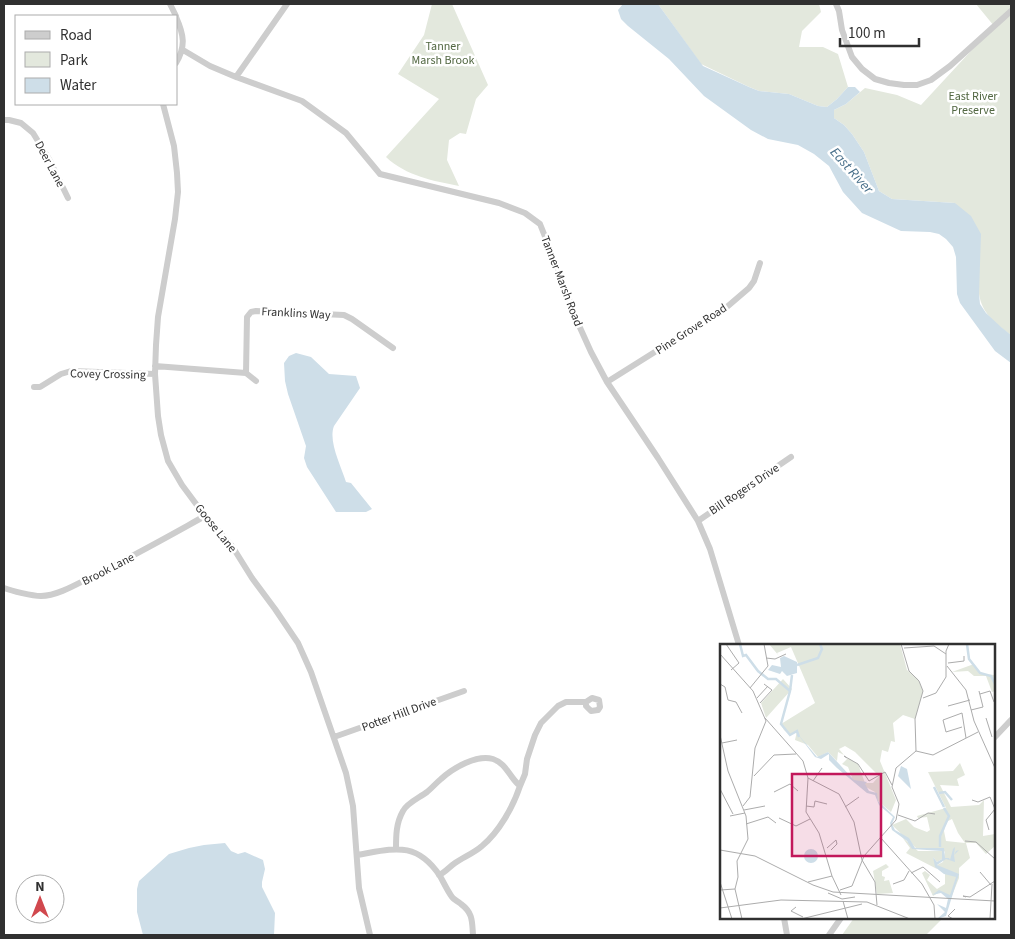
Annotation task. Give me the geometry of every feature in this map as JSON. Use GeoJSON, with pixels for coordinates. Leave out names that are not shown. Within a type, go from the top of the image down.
{"type":"FeatureCollection","features":[{"type":"Feature","properties":{"kind":"street"},"geometry":{"type":"LineString","coordinates":[[236,77],[287,4]]}},
{"type":"Feature","properties":{"kind":"street"},"geometry":{"type":"LineString","coordinates":[[836,4],[840,11],[842,30],[852,58],[862,70],[875,79],[904,85],[917,85],[930,80],[950,66],[1011,11]]}},
{"type":"Feature","properties":{"kind":"street"},"geometry":{"type":"LineString","coordinates":[[178,23],[184,41],[183,50],[178,59]]}},
{"type":"Feature","properties":{"kind":"street","name":"Tanner Marsh Road"},"geometry":{"type":"LineString","coordinates":[[183,50],[210,66],[302,101],[346,133],[380,174],[499,203],[525,212],[540,224],[577,321],[591,352],[607,382],[698,521],[710,549],[739,644]]}},
{"type":"Feature","properties":{"kind":"street","name":"Goose Lane"},"geometry":{"type":"LineString","coordinates":[[163,105],[174,146],[178,192],[158,317],[155,374],[161,435],[168,461],[182,485],[205,516],[232,546],[252,578],[298,642],[311,672],[346,773],[353,806],[359,888],[370,935]]}},
{"type":"Feature","properties":{"kind":"street","name":"Deer Lane"},"geometry":{"type":"LineString","coordinates":[[4,120],[20,123],[33,133],[68,198]]}},
{"type":"Feature","properties":{"kind":"street","name":"Pine Grove Road"},"geometry":{"type":"LineString","coordinates":[[607,382],[728,306],[749,288],[754,281],[760,263]]}},
{"type":"Feature","properties":{"kind":"street","name":"Franklins Way"},"geometry":{"type":"LineString","coordinates":[[246,372],[247,317],[251,312],[256,311],[344,315],[393,348]]}},
{"type":"Feature","properties":{"kind":"street"},"geometry":{"type":"LineString","coordinates":[[155,366],[246,372],[256,382]]}},
{"type":"Feature","properties":{"kind":"street","name":"Covey Crossing"},"geometry":{"type":"LineString","coordinates":[[34,386],[40,387],[61,374],[71,371],[155,374]]}},
{"type":"Feature","properties":{"kind":"street","name":"Bill Rogers Drive"},"geometry":{"type":"LineString","coordinates":[[698,521],[791,457]]}},
{"type":"Feature","properties":{"kind":"street","name":"Brook Lane"},"geometry":{"type":"LineString","coordinates":[[4,588],[10,591],[41,596],[59,592],[142,551],[205,516]]}},
{"type":"Feature","properties":{"kind":"street","name":"Potter Hill Drive"},"geometry":{"type":"LineString","coordinates":[[334,737],[464,690]]}},
{"type":"Feature","properties":{"kind":"street"},"geometry":{"type":"LineString","coordinates":[[439,875],[445,873],[456,862],[482,847],[497,829],[513,803],[525,774],[527,759],[541,723],[558,706],[566,702],[586,702]]}},
{"type":"Feature","properties":{"kind":"street"},"geometry":{"type":"LineString","coordinates":[[995,737],[1011,720]]}},
{"type":"Feature","properties":{"kind":"street"},"geometry":{"type":"LineString","coordinates":[[396,849],[398,821],[404,809],[453,770],[473,761],[485,758],[493,759],[509,771],[514,781],[520,786]]}},
{"type":"Feature","properties":{"kind":"street"},"geometry":{"type":"LineString","coordinates":[[357,855],[396,849],[413,851],[425,858],[439,875],[452,898],[463,905],[471,916],[473,935]]}},
{"type":"Feature","properties":{"kind":"street"},"geometry":{"type":"LineString","coordinates":[[784,919],[787,935]]}},
{"type":"Feature","properties":{"kind":"street"},"geometry":{"type":"LineString","coordinates":[[829,935],[840,919]]}},
{"type":"Feature","properties":{"kind":"green space","name":"Tanner Marsh Brook"},"geometry":{"type":"Polygon","coordinates":[[[432,4],[452,4],[488,85],[476,99],[466,134],[460,133],[449,140],[447,160],[459,186],[430,180],[411,173],[386,157],[439,99],[398,74],[424,35],[432,4]]]}},
{"type":"Feature","properties":{"kind":"green space"},"geometry":{"type":"Polygon","coordinates":[[[658,4],[819,4],[821,12],[802,31],[799,47],[823,47],[838,54],[848,87],[827,107],[818,106],[789,94],[759,91],[747,86],[701,64],[658,4]]]}},
{"type":"Feature","properties":{"kind":"green space","name":"East River Preserve"},"geometry":{"type":"Polygon","coordinates":[[[976,4],[1011,4],[1011,335],[986,313],[983,307],[955,203],[892,199],[879,191],[864,152],[852,134],[834,118],[834,110],[846,104],[865,88],[897,95],[921,105],[994,26],[976,4]]]}},
{"type":"Feature","properties":{"kind":"green space"},"geometry":{"type":"Polygon","coordinates":[[[853,919],[942,919],[926,935],[842,935],[853,919]]]}},
{"type":"Feature","properties":{"kind":"water","name":"East River"},"geometry":{"type":"Polygon","coordinates":[[[623,4],[658,4],[703,66],[759,91],[789,94],[818,106],[827,107],[848,87],[855,87],[860,92],[846,104],[834,110],[834,118],[852,134],[864,152],[879,191],[892,199],[955,203],[971,216],[981,234],[980,304],[986,313],[1011,335],[1011,363],[995,351],[960,303],[957,294],[956,257],[953,247],[946,239],[939,234],[930,232],[901,231],[862,213],[843,192],[829,166],[814,154],[798,145],[768,139],[751,130],[704,96],[669,59],[621,19],[618,10],[623,4]]]}},
{"type":"Feature","properties":{"kind":"water"},"geometry":{"type":"Polygon","coordinates":[[[296,353],[311,357],[329,374],[356,376],[360,388],[334,426],[333,439],[346,482],[351,483],[372,509],[366,512],[336,512],[307,467],[304,458],[306,446],[285,381],[284,363],[289,356],[296,353]]]}},
{"type":"Feature","properties":{"kind":"water"},"geometry":{"type":"Polygon","coordinates":[[[225,843],[231,851],[238,854],[245,852],[263,860],[265,869],[262,887],[275,913],[274,935],[143,935],[137,912],[139,881],[169,854],[204,845],[225,843]]]}}]}
